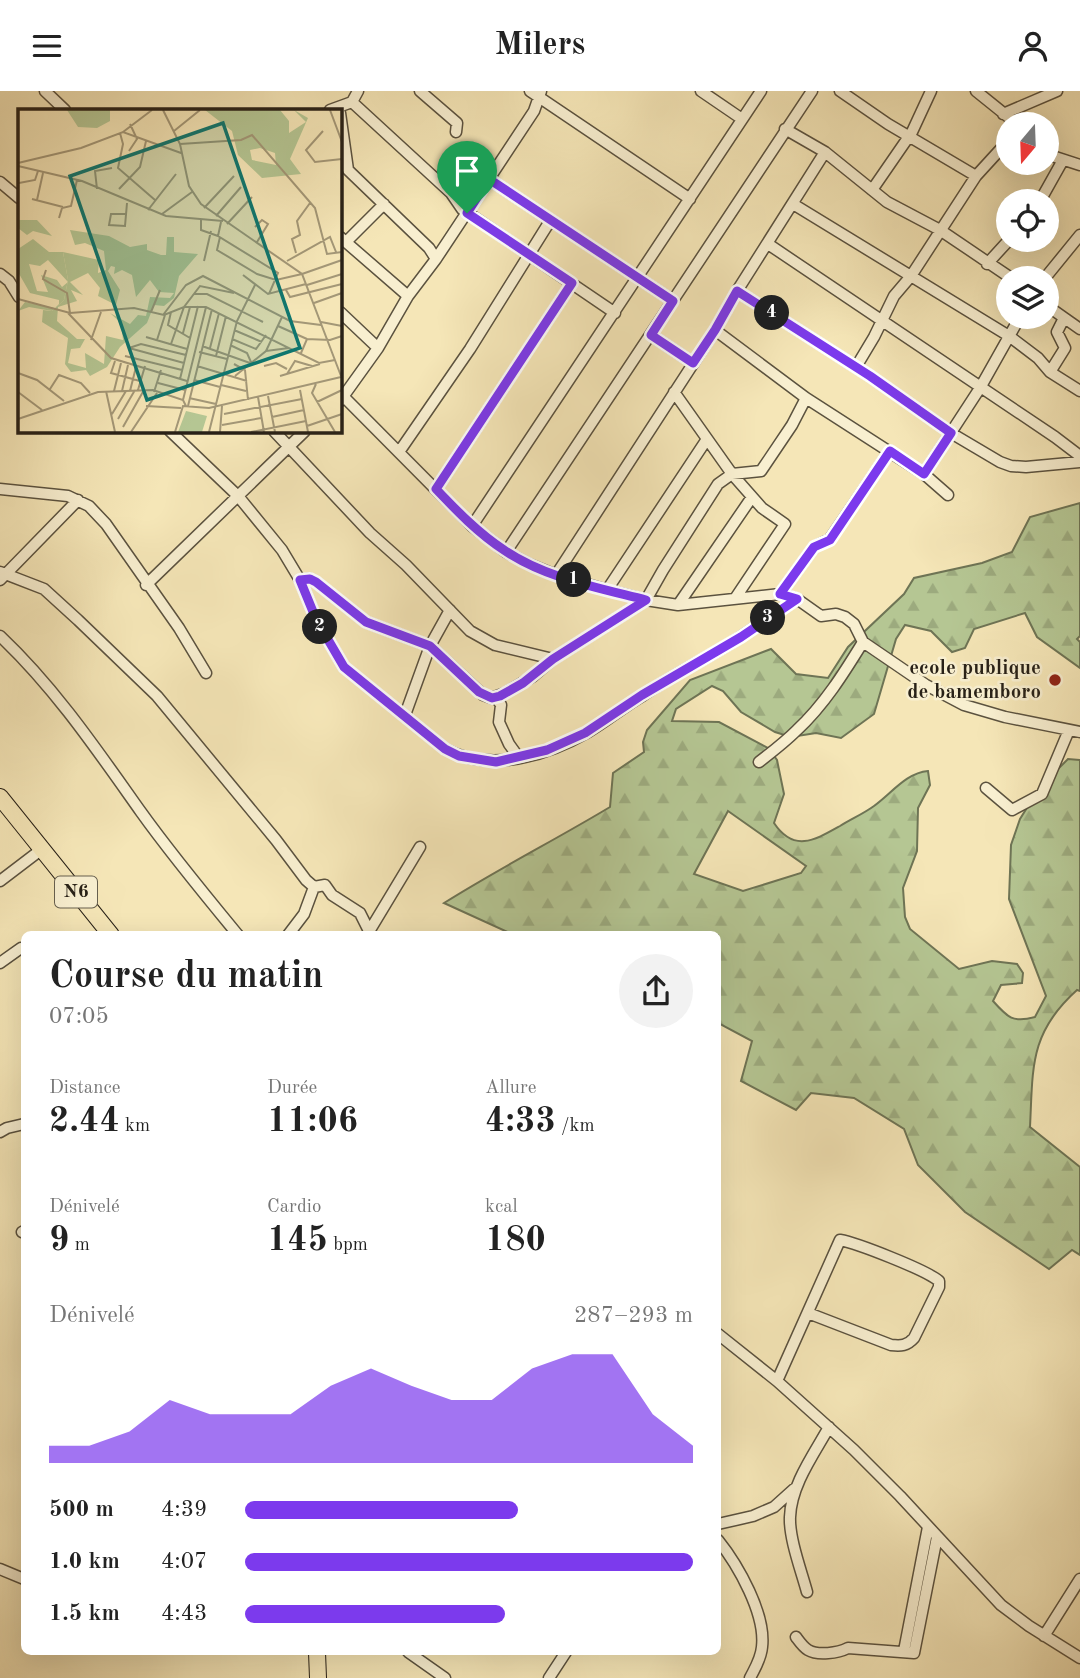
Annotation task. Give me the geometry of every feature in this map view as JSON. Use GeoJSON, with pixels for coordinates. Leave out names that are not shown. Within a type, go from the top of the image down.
{"type":"FeatureCollection","features":[{"type":"Feature","properties":{"kind":"highway","name":"N6"},"geometry":{"type":"LineString","coordinates":[[0,797],[108,931]]}},
{"type":"Feature","properties":{"kind":"highway"},"geometry":{"type":"LineString","coordinates":[[317,1655],[318,1678]]}},
{"type":"Feature","properties":{"kind":"street"},"geometry":{"type":"LineString","coordinates":[[45,91],[64,109]]}},
{"type":"Feature","properties":{"kind":"street"},"geometry":{"type":"LineString","coordinates":[[352,102],[358,91]]}},
{"type":"Feature","properties":{"kind":"street"},"geometry":{"type":"LineString","coordinates":[[420,91],[457,123],[456,132]]}},
{"type":"Feature","properties":{"kind":"street"},"geometry":{"type":"LineString","coordinates":[[701,91],[742,119]]}},
{"type":"Feature","properties":{"kind":"street"},"geometry":{"type":"LineString","coordinates":[[472,526],[761,91]]}},
{"type":"Feature","properties":{"kind":"street"},"geometry":{"type":"LineString","coordinates":[[506,552],[812,91]]}},
{"type":"Feature","properties":{"kind":"street"},"geometry":{"type":"LineString","coordinates":[[840,91],[909,137],[976,176]]}},
{"type":"Feature","properties":{"kind":"street"},"geometry":{"type":"LineString","coordinates":[[872,190],[909,137],[931,91]]}},
{"type":"Feature","properties":{"kind":"street"},"geometry":{"type":"LineString","coordinates":[[976,91],[1001,112]]}},
{"type":"Feature","properties":{"kind":"street"},"geometry":{"type":"LineString","coordinates":[[1008,112],[1057,91]]}},
{"type":"Feature","properties":{"kind":"street"},"geometry":{"type":"LineString","coordinates":[[690,199],[536,93],[534,111],[436,259],[408,296],[378,348],[341,397],[472,526],[506,552],[556,575],[646,600],[678,605],[780,594],[797,599],[821,616],[836,614],[845,617],[853,624],[863,642],[926,685],[964,705],[1074,731],[1042,794],[1012,810],[986,787]]}},
{"type":"Feature","properties":{"kind":"street"},"geometry":{"type":"LineString","coordinates":[[339,109],[352,102]]}},
{"type":"Feature","properties":{"kind":"street"},"geometry":{"type":"LineString","coordinates":[[352,102],[451,193],[467,213],[615,313]]}},
{"type":"Feature","properties":{"kind":"street"},"geometry":{"type":"LineString","coordinates":[[785,128],[825,152],[887,202],[940,230],[996,269]]}},
{"type":"Feature","properties":{"kind":"street"},"geometry":{"type":"LineString","coordinates":[[341,144],[344,170],[384,204],[429,248],[436,259]]}},
{"type":"Feature","properties":{"kind":"street"},"geometry":{"type":"LineString","coordinates":[[556,575],[715,330],[825,152]]}},
{"type":"Feature","properties":{"kind":"street"},"geometry":{"type":"LineString","coordinates":[[856,367],[894,296],[911,276],[976,176],[996,154]]}},
{"type":"Feature","properties":{"kind":"street"},"geometry":{"type":"LineString","coordinates":[[1059,159],[1078,162]]}},
{"type":"Feature","properties":{"kind":"street"},"geometry":{"type":"LineString","coordinates":[[1047,189],[1063,160]]}},
{"type":"Feature","properties":{"kind":"street"},"geometry":{"type":"LineString","coordinates":[[489,179],[673,301]]}},
{"type":"Feature","properties":{"kind":"street"},"geometry":{"type":"LineString","coordinates":[[0,182],[18,197]]}},
{"type":"Feature","properties":{"kind":"street"},"geometry":{"type":"LineString","coordinates":[[384,204],[343,240],[408,296]]}},
{"type":"Feature","properties":{"kind":"street"},"geometry":{"type":"LineString","coordinates":[[793,204],[1009,336],[1038,358],[1050,372],[1080,391]]}},
{"type":"Feature","properties":{"kind":"street"},"geometry":{"type":"LineString","coordinates":[[399,452],[531,255],[550,221]]}},
{"type":"Feature","properties":{"kind":"street"},"geometry":{"type":"LineString","coordinates":[[1055,266],[1080,235]]}},
{"type":"Feature","properties":{"kind":"street"},"geometry":{"type":"LineString","coordinates":[[768,244],[1080,456]]}},
{"type":"Feature","properties":{"kind":"street"},"geometry":{"type":"LineString","coordinates":[[987,264],[998,252]]}},
{"type":"Feature","properties":{"kind":"street"},"geometry":{"type":"LineString","coordinates":[[0,274],[9,281],[18,295]]}},
{"type":"Feature","properties":{"kind":"street"},"geometry":{"type":"LineString","coordinates":[[436,489],[572,283]]}},
{"type":"Feature","properties":{"kind":"street"},"geometry":{"type":"LineString","coordinates":[[737,291],[856,367],[951,433],[1011,466],[1043,467],[1080,462]]}},
{"type":"Feature","properties":{"kind":"street"},"geometry":{"type":"LineString","coordinates":[[341,313],[378,348]]}},
{"type":"Feature","properties":{"kind":"street"},"geometry":{"type":"LineString","coordinates":[[1059,314],[1079,328]]}},
{"type":"Feature","properties":{"kind":"street"},"geometry":{"type":"LineString","coordinates":[[1050,372],[1065,348],[1057,332],[1064,318]]}},
{"type":"Feature","properties":{"kind":"street"},"geometry":{"type":"LineString","coordinates":[[924,474],[980,388],[1013,329]]}},
{"type":"Feature","properties":{"kind":"street"},"geometry":{"type":"LineString","coordinates":[[715,330],[806,398],[924,474],[948,495]]}},
{"type":"Feature","properties":{"kind":"street"},"geometry":{"type":"LineString","coordinates":[[651,335],[693,363]]}},
{"type":"Feature","properties":{"kind":"street"},"geometry":{"type":"LineString","coordinates":[[674,392],[732,474],[767,512],[782,521],[785,526],[736,597]]}},
{"type":"Feature","properties":{"kind":"street"},"geometry":{"type":"LineString","coordinates":[[300,580],[310,579],[316,582],[366,622],[430,646],[479,692],[487,697],[496,697],[532,677],[553,659],[646,600],[718,484],[732,474],[761,471],[792,425],[806,398]]}},
{"type":"Feature","properties":{"kind":"street"},"geometry":{"type":"LineString","coordinates":[[171,432],[238,496],[282,550],[300,580],[316,619],[344,667],[445,749],[459,756],[496,762],[519,758],[547,750],[585,733],[642,695],[741,637],[797,599]]}},
{"type":"Feature","properties":{"kind":"street"},"geometry":{"type":"LineString","coordinates":[[275,432],[386,549],[406,565],[470,631],[487,642],[553,659]]}},
{"type":"Feature","properties":{"kind":"street"},"geometry":{"type":"LineString","coordinates":[[146,585],[304,432]]}},
{"type":"Feature","properties":{"kind":"street"},"geometry":{"type":"LineString","coordinates":[[607,590],[707,439]]}},
{"type":"Feature","properties":{"kind":"street"},"geometry":{"type":"LineString","coordinates":[[780,594],[814,547],[830,540],[890,451]]}},
{"type":"Feature","properties":{"kind":"street"},"geometry":{"type":"LineString","coordinates":[[0,489],[65,496],[89,506],[106,524],[146,585],[179,628],[206,673]]}},
{"type":"Feature","properties":{"kind":"street"},"geometry":{"type":"LineString","coordinates":[[678,605],[752,497]]}},
{"type":"Feature","properties":{"kind":"street"},"geometry":{"type":"LineString","coordinates":[[78,500],[2,575],[44,589],[157,696],[314,887]]}},
{"type":"Feature","properties":{"kind":"street"},"geometry":{"type":"LineString","coordinates":[[405,715],[430,646],[450,610]]}},
{"type":"Feature","properties":{"kind":"street"},"geometry":{"type":"LineString","coordinates":[[0,636],[27,661],[95,745],[142,814],[235,931]]}},
{"type":"Feature","properties":{"kind":"street"},"geometry":{"type":"LineString","coordinates":[[759,762],[806,720],[835,687],[863,642]]}},
{"type":"Feature","properties":{"kind":"street"},"geometry":{"type":"LineString","coordinates":[[496,697],[501,705],[499,722],[519,758]]}},
{"type":"Feature","properties":{"kind":"street"},"geometry":{"type":"LineString","coordinates":[[369,931],[420,847]]}},
{"type":"Feature","properties":{"kind":"street"},"geometry":{"type":"LineString","coordinates":[[0,881],[42,849]]}},
{"type":"Feature","properties":{"kind":"street"},"geometry":{"type":"LineString","coordinates":[[314,887],[325,885],[332,895],[360,913],[367,931]]}},
{"type":"Feature","properties":{"kind":"street"},"geometry":{"type":"LineString","coordinates":[[291,931],[304,914],[314,887]]}},
{"type":"Feature","properties":{"kind":"street"},"geometry":{"type":"LineString","coordinates":[[0,963],[21,948]]}},
{"type":"Feature","properties":{"kind":"street"},"geometry":{"type":"LineString","coordinates":[[0,1132],[21,1125]]}},
{"type":"Feature","properties":{"kind":"street"},"geometry":{"type":"LineString","coordinates":[[777,1381],[840,1240],[916,1269],[939,1281],[939,1287],[914,1338],[901,1346],[891,1345],[808,1314]]}},
{"type":"Feature","properties":{"kind":"street"},"geometry":{"type":"LineString","coordinates":[[721,1336],[829,1427],[892,1488],[1001,1605],[1080,1658]]}},
{"type":"Feature","properties":{"kind":"street"},"geometry":{"type":"LineString","coordinates":[[807,1592],[790,1520],[796,1487],[829,1427]]}},
{"type":"Feature","properties":{"kind":"street"},"geometry":{"type":"LineString","coordinates":[[721,1523],[753,1516],[774,1507],[796,1487]]}},
{"type":"Feature","properties":{"kind":"street"},"geometry":{"type":"LineString","coordinates":[[904,1651],[928,1527]]}},
{"type":"Feature","properties":{"kind":"street"},"geometry":{"type":"LineString","coordinates":[[796,1637],[805,1649],[814,1653],[839,1652],[848,1648],[915,1652],[937,1537]]}},
{"type":"Feature","properties":{"kind":"street"},"geometry":{"type":"LineString","coordinates":[[721,1544],[749,1591],[760,1625],[762,1646],[758,1663],[750,1678]]}},
{"type":"Feature","properties":{"kind":"street"},"geometry":{"type":"LineString","coordinates":[[0,1569],[21,1578]]}},
{"type":"Feature","properties":{"kind":"street"},"geometry":{"type":"LineString","coordinates":[[1044,1636],[1080,1579]]}},
{"type":"Feature","properties":{"kind":"street"},"geometry":{"type":"LineString","coordinates":[[412,1655],[444,1678]]}},
{"type":"Feature","properties":{"kind":"street"},"geometry":{"type":"LineString","coordinates":[[549,1678],[564,1655]]}},
{"type":"Feature","properties":{"kind":"green space"},"geometry":{"type":"Polygon","coordinates":[[[1080,503],[1080,636],[1077,639],[1080,642],[1080,668],[1037,637],[1025,613],[974,629],[965,648],[952,652],[931,631],[905,625],[896,639],[874,714],[841,738],[816,733],[791,737],[775,732],[741,712],[723,691],[712,686],[676,709],[672,721],[719,722],[768,748],[777,760],[784,794],[774,823],[789,838],[797,841],[813,839],[831,831],[870,809],[913,775],[928,771],[930,785],[918,808],[917,851],[903,888],[905,917],[910,929],[959,969],[992,961],[1017,964],[1023,973],[1022,983],[1001,985],[993,1001],[1007,1015],[1016,1019],[1035,1017],[1046,996],[1009,899],[1011,845],[1020,819],[1040,787],[1068,759],[1080,760],[1080,991],[1077,990],[1061,1006],[1042,1037],[1034,1069],[1030,1127],[1080,1167],[1080,1255],[1072,1250],[1049,1269],[965,1212],[918,1165],[904,1129],[854,1098],[811,1093],[796,1110],[741,1081],[752,1041],[721,1025],[721,931],[505,931],[444,903],[610,807],[613,773],[644,752],[643,742],[647,730],[690,680],[771,649],[796,674],[828,678],[848,647],[904,594],[914,578],[982,563],[1012,552],[1030,517],[1080,503]],[[728,811],[694,874],[743,891],[801,873],[806,866],[728,811]]]}},
{"type":"Feature","properties":{"kind":"place","name":"ecole publique de bamemboro"},"geometry":{"type":"Point","coordinates":[1055,680]}},
{"type":"Feature","properties":{"kind":"route"},"geometry":{"type":"LineString","coordinates":[[489,179],[673,301],[651,335],[693,363],[737,291],[870,376],[951,433],[924,474],[890,451],[830,540],[814,547],[780,594],[797,599],[741,637],[642,695],[585,733],[547,750],[496,762],[459,756],[445,749],[405,715],[358,681],[335,654],[316,619],[300,580],[310,579],[316,582],[366,622],[430,646],[479,692],[492,698],[523,683],[553,659],[646,600],[556,575],[506,552],[472,526],[436,489],[572,283],[467,213],[489,179]]}}]}
